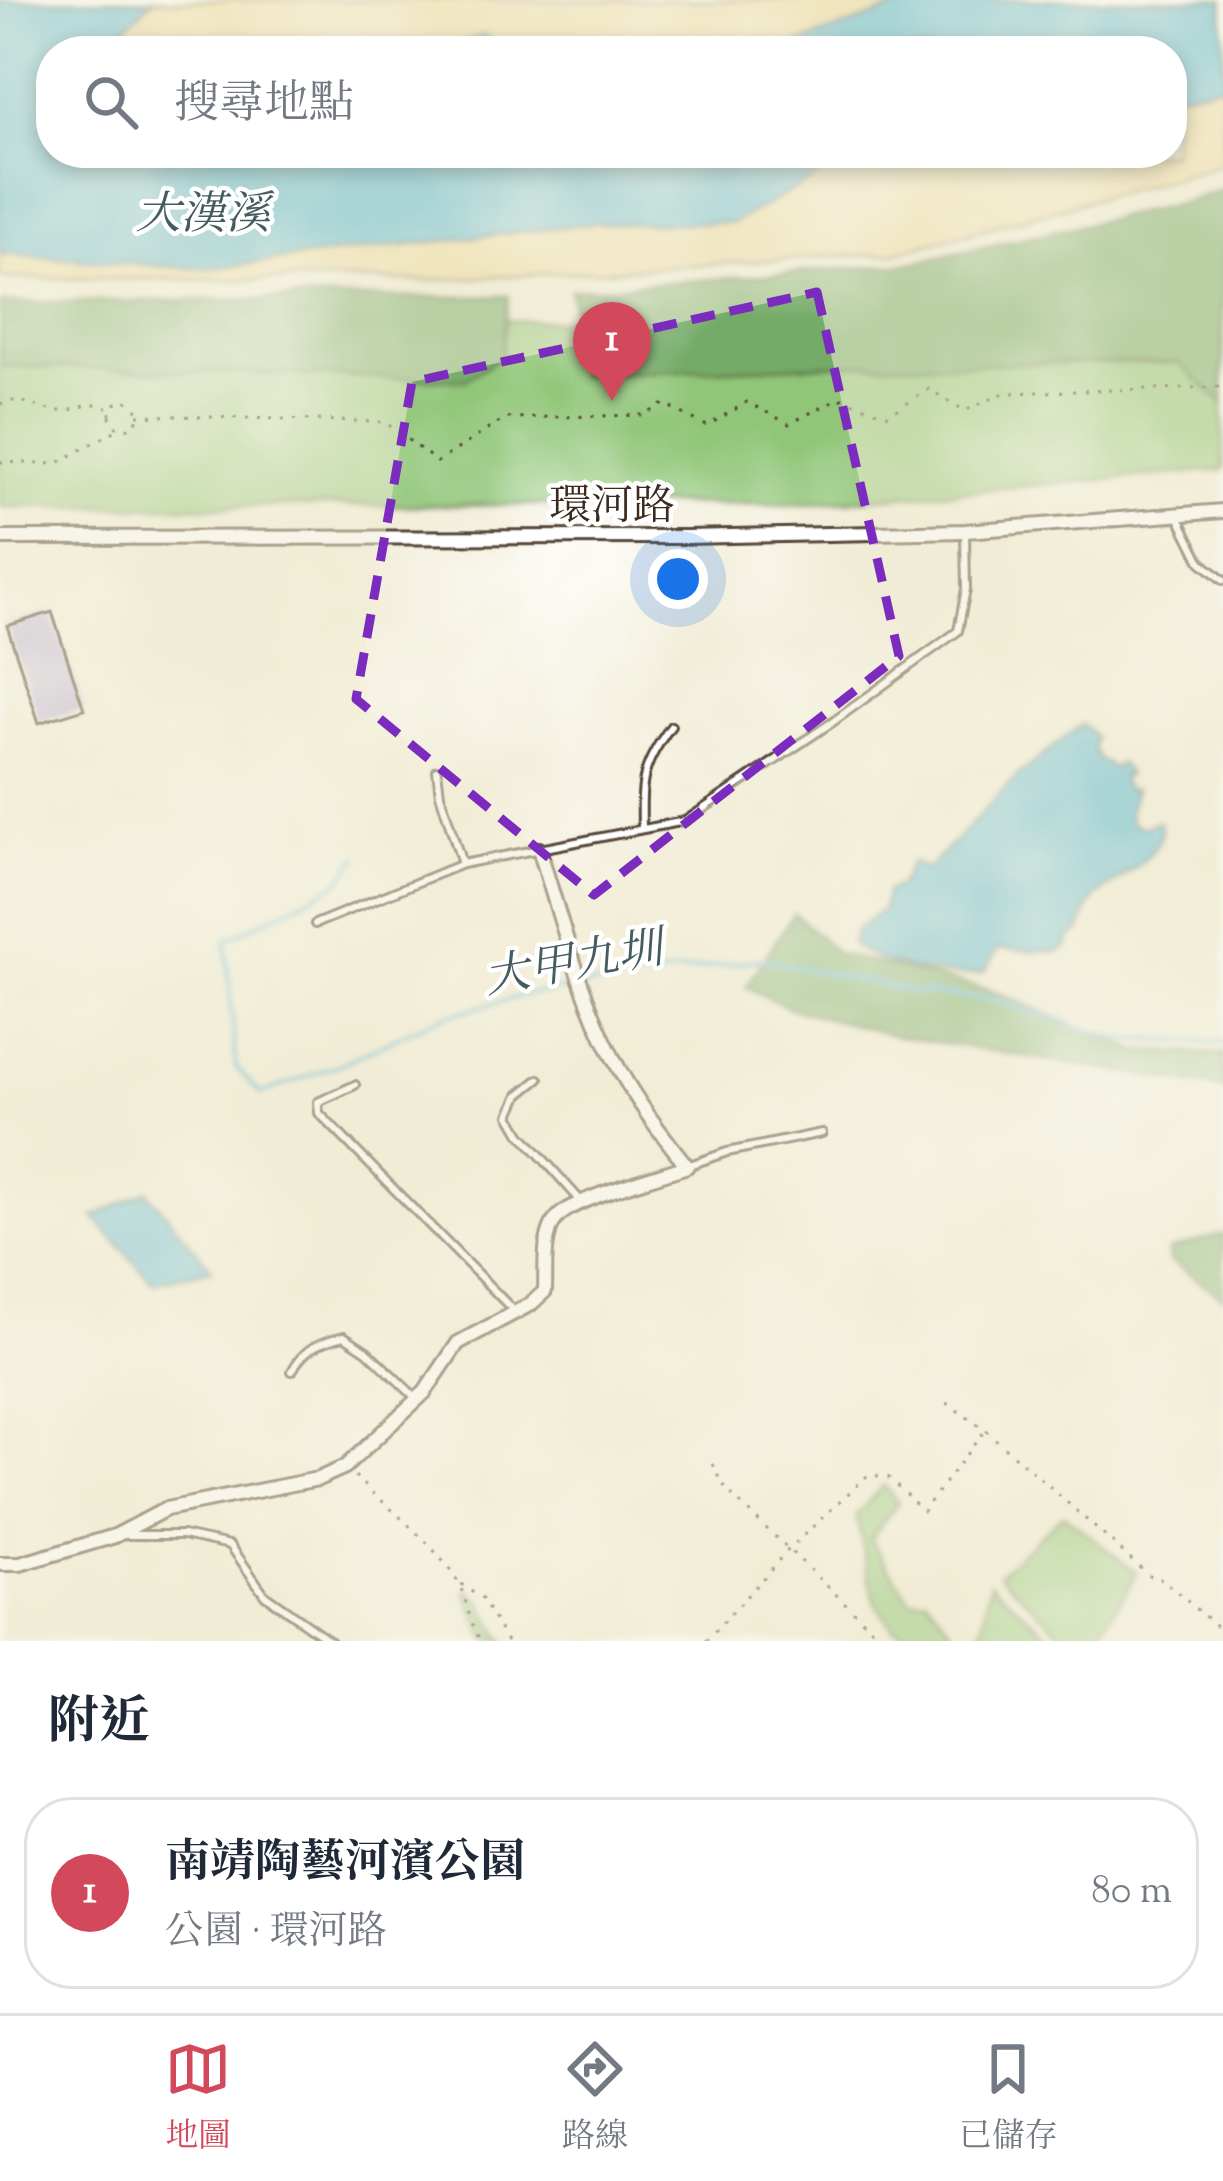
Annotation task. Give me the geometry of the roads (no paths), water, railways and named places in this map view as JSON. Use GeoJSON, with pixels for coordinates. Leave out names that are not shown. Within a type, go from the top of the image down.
{"type":"FeatureCollection","features":[{"type":"Feature","properties":{"kind":"street","name":"環河路"},"geometry":{"type":"LineString","coordinates":[[0,538],[686,537],[964,531],[1223,511]]}},
{"type":"Feature","properties":{"kind":"street"},"geometry":{"type":"LineString","coordinates":[[0,1564],[20,1564],[115,1535],[166,1509],[318,1479],[345,1467],[418,1400],[458,1343],[545,1291],[549,1237],[557,1217],[687,1166],[631,1090],[584,986],[539,849]]}},
{"type":"Feature","properties":{"kind":"lane"},"geometry":{"type":"LineString","coordinates":[[1176,513],[1201,562],[1223,580]]}},
{"type":"Feature","properties":{"kind":"lane"},"geometry":{"type":"LineString","coordinates":[[315,924],[462,864],[685,821],[958,631],[966,589],[964,531]]}},
{"type":"Feature","properties":{"kind":"lane"},"geometry":{"type":"LineString","coordinates":[[642,829],[641,780],[654,749],[671,726]]}},
{"type":"Feature","properties":{"kind":"lane"},"geometry":{"type":"LineString","coordinates":[[437,770],[462,864]]}},
{"type":"Feature","properties":{"kind":"lane"},"geometry":{"type":"LineString","coordinates":[[539,1078],[519,1095],[510,1115],[520,1134],[583,1203]]}},
{"type":"Feature","properties":{"kind":"lane"},"geometry":{"type":"LineString","coordinates":[[355,1085],[318,1102],[319,1113],[515,1312]]}},
{"type":"Feature","properties":{"kind":"lane"},"geometry":{"type":"LineString","coordinates":[[687,1166],[728,1152],[822,1133]]}},
{"type":"Feature","properties":{"kind":"lane"},"geometry":{"type":"LineString","coordinates":[[292,1371],[300,1355],[320,1342],[344,1336],[367,1351],[418,1400]]}},
{"type":"Feature","properties":{"kind":"lane"},"geometry":{"type":"LineString","coordinates":[[115,1535],[183,1535],[230,1545],[265,1595],[331,1641]]}},
{"type":"Feature","properties":{"kind":"water","name":"大漢溪"},"geometry":{"type":"Polygon","coordinates":[[[0,0],[153,0],[121,36],[36,36],[36,168],[834,168],[733,223],[595,223],[205,269],[0,254],[0,0]]]}},
{"type":"Feature","properties":{"kind":"water"},"geometry":{"type":"Polygon","coordinates":[[[919,0],[1223,0],[1223,85],[1187,91],[1187,36],[820,36],[919,0]]]}},
{"type":"Feature","properties":{"kind":"water"},"geometry":{"type":"Polygon","coordinates":[[[1082,724],[1095,738],[1098,759],[1113,768],[1120,763],[1128,775],[1121,778],[1126,790],[1135,789],[1128,813],[1132,823],[1144,827],[1159,821],[1161,832],[1140,864],[1094,901],[1081,931],[1069,939],[1068,946],[1058,952],[998,949],[984,972],[955,975],[895,965],[852,944],[855,931],[883,909],[886,891],[899,886],[911,861],[927,870],[1018,775],[1082,724]]]}},
{"type":"Feature","properties":{"kind":"water"},"geometry":{"type":"Polygon","coordinates":[[[148,1191],[212,1269],[153,1283],[94,1217],[148,1191]]]}},
{"type":"Feature","properties":{"kind":"waterway","name":"大甲九圳"},"geometry":{"type":"LineString","coordinates":[[358,857],[338,883],[226,940],[236,1067],[260,1094],[341,1064],[440,1017],[526,995],[763,959],[914,992],[994,1000],[1118,1039],[1223,1043]]}},
{"type":"Feature","properties":{"kind":"place","name":"南靖陶藝河濱公園"},"geometry":{"type":"Point","coordinates":[612,401]}}]}
